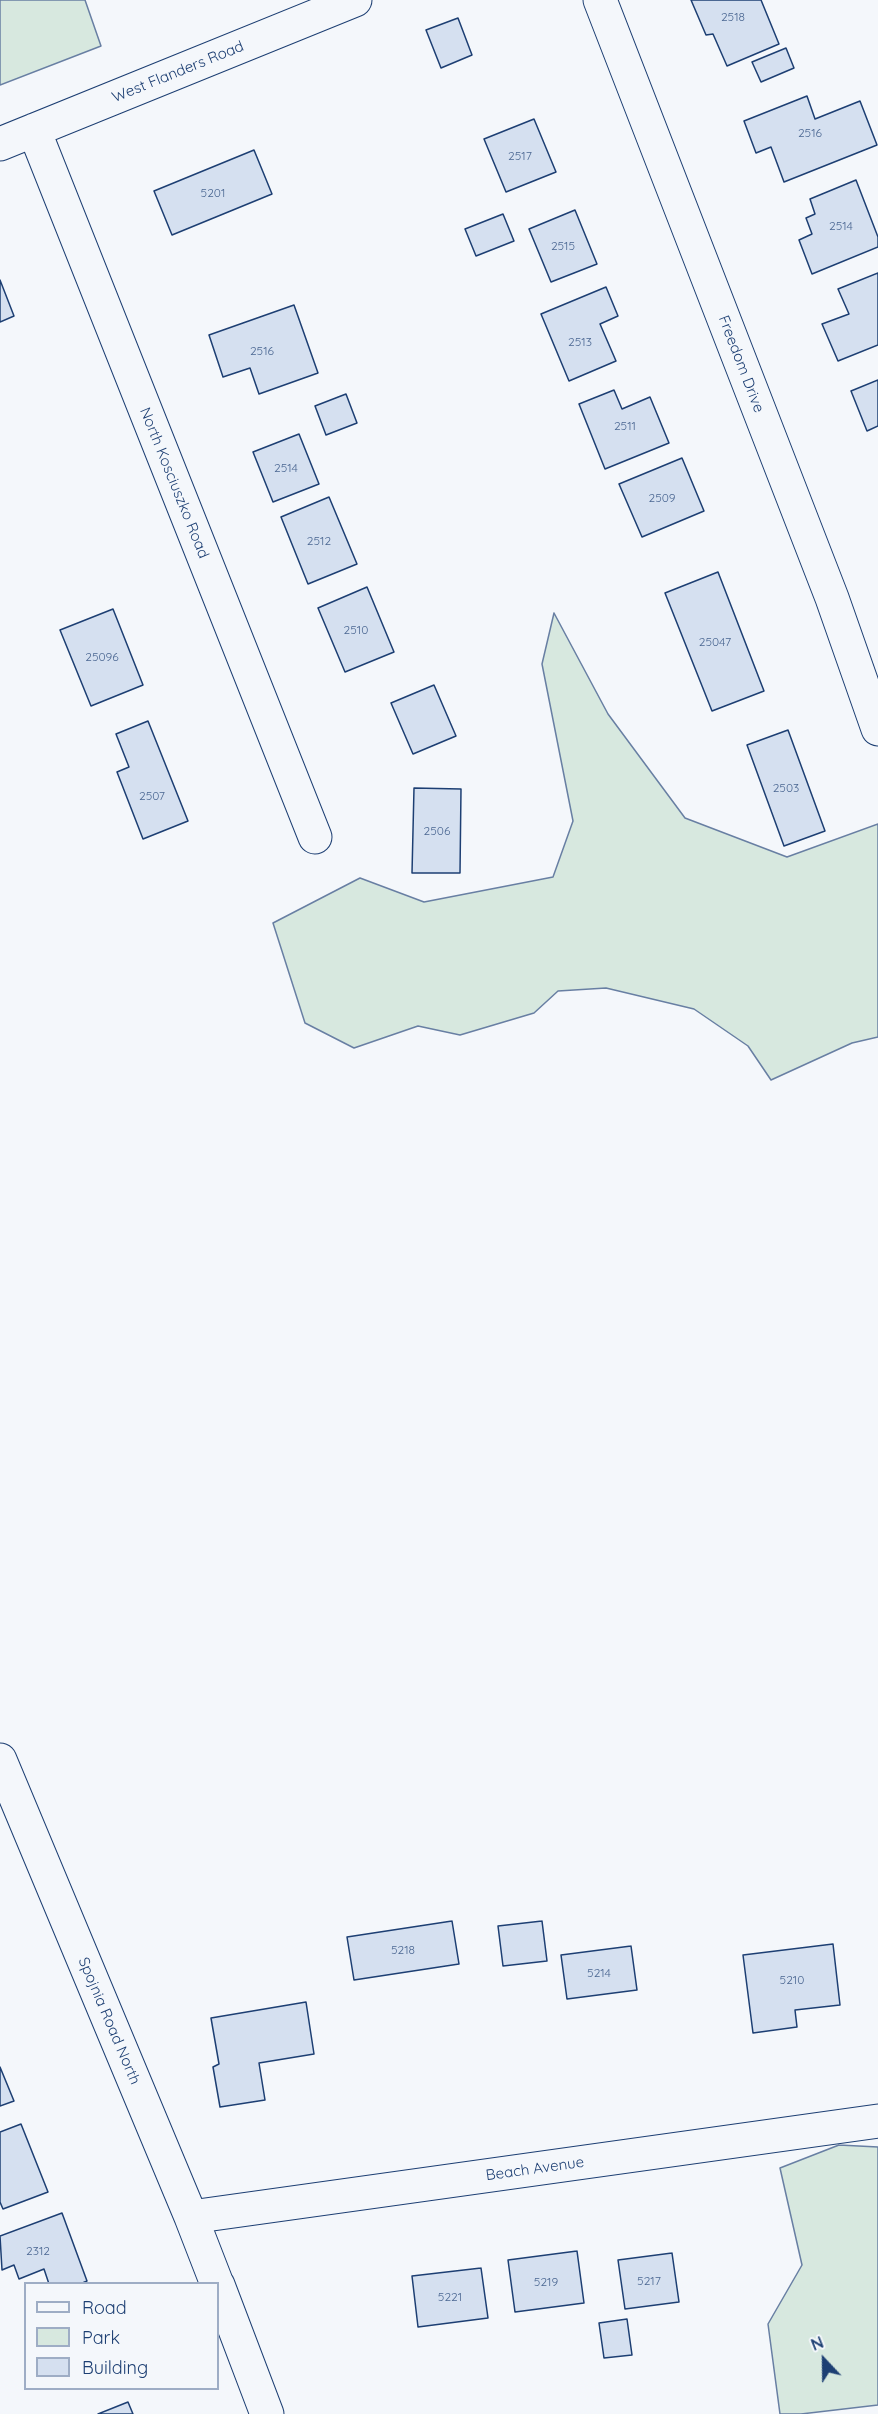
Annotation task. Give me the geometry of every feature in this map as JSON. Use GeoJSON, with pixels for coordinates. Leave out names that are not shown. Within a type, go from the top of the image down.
{"type":"FeatureCollection","features":[{"type":"Feature","properties":{"kind":"street","name":"West Flanders Road"},"geometry":{"type":"LineString","coordinates":[[0,144],[355,0]]}},
{"type":"Feature","properties":{"kind":"street","name":"Freedom Drive"},"geometry":{"type":"LineString","coordinates":[[600,0],[827,587],[878,729]]}},
{"type":"Feature","properties":{"kind":"street","name":"North Kosciuszko Road"},"geometry":{"type":"LineString","coordinates":[[34,130],[315,837]]}},
{"type":"Feature","properties":{"kind":"street","name":"Spojnia Road North"},"geometry":{"type":"LineString","coordinates":[[0,1760],[216,2282]]}},
{"type":"Feature","properties":{"kind":"street","name":"Beach Avenue"},"geometry":{"type":"LineString","coordinates":[[191,2217],[878,2121]]}},
{"type":"Feature","properties":{"kind":"street","name":"Spojnia Road North"},"geometry":{"type":"LineString","coordinates":[[219,2289],[267,2414]]}},
{"type":"Feature","properties":{"kind":"green space"},"geometry":{"type":"Polygon","coordinates":[[[0,0],[85,0],[101,46],[0,85],[0,0]]]}},
{"type":"Feature","properties":{"kind":"green space"},"geometry":{"type":"Polygon","coordinates":[[[554,613],[608,714],[685,818],[787,857],[878,824],[878,1037],[852,1043],[771,1080],[748,1046],[694,1009],[606,988],[558,991],[534,1013],[460,1035],[418,1026],[354,1048],[305,1023],[273,923],[360,878],[424,902],[553,877],[573,821],[542,664],[554,613]]]}},
{"type":"Feature","properties":{"kind":"green space"},"geometry":{"type":"Polygon","coordinates":[[[839,2145],[878,2147],[878,2405],[801,2414],[780,2414],[768,2324],[802,2265],[780,2168],[839,2145]]]}},
{"type":"Feature","properties":{"kind":"building"},"geometry":{"type":"Polygon","coordinates":[[[691,0],[761,0],[779,44],[727,66],[713,34],[706,35],[691,0]]]}},
{"type":"Feature","properties":{"kind":"building"},"geometry":{"type":"Polygon","coordinates":[[[458,18],[472,55],[441,68],[426,30],[458,18]]]}},
{"type":"Feature","properties":{"kind":"building"},"geometry":{"type":"Polygon","coordinates":[[[786,48],[794,68],[761,82],[752,62],[786,48]]]}},
{"type":"Feature","properties":{"kind":"building"},"geometry":{"type":"Polygon","coordinates":[[[807,96],[815,119],[860,101],[877,145],[784,182],[771,147],[756,153],[744,121],[807,96]]]}},
{"type":"Feature","properties":{"kind":"building"},"geometry":{"type":"Polygon","coordinates":[[[534,119],[556,172],[506,192],[484,139],[534,119]]]}},
{"type":"Feature","properties":{"kind":"building"},"geometry":{"type":"Polygon","coordinates":[[[254,150],[272,194],[172,235],[154,191],[254,150]]]}},
{"type":"Feature","properties":{"kind":"building"},"geometry":{"type":"Polygon","coordinates":[[[856,180],[878,237],[878,247],[812,274],[799,240],[812,234],[806,218],[815,214],[810,199],[856,180]]]}},
{"type":"Feature","properties":{"kind":"building"},"geometry":{"type":"Polygon","coordinates":[[[575,210],[597,264],[551,282],[529,229],[575,210]]]}},
{"type":"Feature","properties":{"kind":"building"},"geometry":{"type":"Polygon","coordinates":[[[503,214],[514,241],[476,256],[465,229],[503,214]]]}},
{"type":"Feature","properties":{"kind":"building"},"geometry":{"type":"Polygon","coordinates":[[[878,273],[878,345],[838,361],[822,324],[849,314],[838,289],[878,273]]]}},
{"type":"Feature","properties":{"kind":"building"},"geometry":{"type":"Polygon","coordinates":[[[0,280],[14,316],[0,322],[0,280]]]}},
{"type":"Feature","properties":{"kind":"building"},"geometry":{"type":"Polygon","coordinates":[[[606,287],[618,316],[600,324],[616,361],[569,381],[541,314],[606,287]]]}},
{"type":"Feature","properties":{"kind":"building"},"geometry":{"type":"Polygon","coordinates":[[[294,305],[318,373],[259,394],[250,368],[223,377],[209,335],[294,305]]]}},
{"type":"Feature","properties":{"kind":"building"},"geometry":{"type":"Polygon","coordinates":[[[878,380],[878,426],[867,431],[851,391],[878,380]]]}},
{"type":"Feature","properties":{"kind":"building"},"geometry":{"type":"Polygon","coordinates":[[[614,390],[622,409],[650,397],[669,443],[605,469],[579,404],[614,390]]]}},
{"type":"Feature","properties":{"kind":"building"},"geometry":{"type":"Polygon","coordinates":[[[346,394],[357,423],[326,435],[315,406],[346,394]]]}},
{"type":"Feature","properties":{"kind":"building"},"geometry":{"type":"Polygon","coordinates":[[[299,434],[319,484],[273,502],[253,452],[299,434]]]}},
{"type":"Feature","properties":{"kind":"building"},"geometry":{"type":"Polygon","coordinates":[[[682,458],[704,511],[642,537],[619,484],[682,458]]]}},
{"type":"Feature","properties":{"kind":"building"},"geometry":{"type":"Polygon","coordinates":[[[329,497],[357,564],[308,584],[281,517],[329,497]]]}},
{"type":"Feature","properties":{"kind":"building"},"geometry":{"type":"Polygon","coordinates":[[[718,572],[764,691],[712,711],[665,593],[718,572]]]}},
{"type":"Feature","properties":{"kind":"building"},"geometry":{"type":"Polygon","coordinates":[[[367,587],[394,652],[345,672],[318,608],[367,587]]]}},
{"type":"Feature","properties":{"kind":"building"},"geometry":{"type":"Polygon","coordinates":[[[113,609],[143,685],[91,706],[60,630],[113,609]]]}},
{"type":"Feature","properties":{"kind":"building"},"geometry":{"type":"Polygon","coordinates":[[[434,685],[456,736],[413,754],[391,703],[434,685]]]}},
{"type":"Feature","properties":{"kind":"building"},"geometry":{"type":"Polygon","coordinates":[[[148,721],[188,821],[143,839],[117,772],[129,767],[116,734],[148,721]]]}},
{"type":"Feature","properties":{"kind":"building"},"geometry":{"type":"Polygon","coordinates":[[[788,730],[825,831],[784,846],[747,745],[788,730]]]}},
{"type":"Feature","properties":{"kind":"building"},"geometry":{"type":"Polygon","coordinates":[[[414,788],[461,789],[460,873],[412,873],[414,788]]]}},
{"type":"Feature","properties":{"kind":"building"},"geometry":{"type":"Polygon","coordinates":[[[452,1921],[459,1964],[354,1980],[347,1937],[452,1921]]]}},
{"type":"Feature","properties":{"kind":"building"},"geometry":{"type":"Polygon","coordinates":[[[542,1921],[547,1961],[503,1966],[498,1926],[542,1921]]]}},
{"type":"Feature","properties":{"kind":"building"},"geometry":{"type":"Polygon","coordinates":[[[833,1944],[840,2005],[795,2010],[797,2027],[753,2033],[743,1955],[833,1944]]]}},
{"type":"Feature","properties":{"kind":"building"},"geometry":{"type":"Polygon","coordinates":[[[631,1946],[637,1990],[567,1999],[561,1955],[631,1946]]]}},
{"type":"Feature","properties":{"kind":"building"},"geometry":{"type":"Polygon","coordinates":[[[306,2002],[314,2054],[259,2063],[265,2100],[220,2107],[213,2067],[219,2064],[211,2018],[306,2002]]]}},
{"type":"Feature","properties":{"kind":"building"},"geometry":{"type":"Polygon","coordinates":[[[0,2067],[14,2101],[0,2106],[0,2067]]]}},
{"type":"Feature","properties":{"kind":"building"},"geometry":{"type":"Polygon","coordinates":[[[21,2124],[48,2192],[3,2209],[0,2202],[0,2132],[21,2124]]]}},
{"type":"Feature","properties":{"kind":"building"},"geometry":{"type":"Polygon","coordinates":[[[62,2213],[87,2281],[48,2282],[44,2269],[19,2279],[14,2265],[2,2270],[0,2236],[62,2213]]]}},
{"type":"Feature","properties":{"kind":"building"},"geometry":{"type":"Polygon","coordinates":[[[577,2251],[584,2303],[515,2312],[508,2260],[577,2251]]]}},
{"type":"Feature","properties":{"kind":"building"},"geometry":{"type":"Polygon","coordinates":[[[672,2253],[679,2302],[625,2309],[618,2260],[672,2253]]]}},
{"type":"Feature","properties":{"kind":"building"},"geometry":{"type":"Polygon","coordinates":[[[481,2268],[488,2318],[418,2327],[412,2276],[481,2268]]]}},
{"type":"Feature","properties":{"kind":"building"},"geometry":{"type":"Polygon","coordinates":[[[627,2319],[632,2355],[604,2358],[599,2323],[627,2319]]]}},
{"type":"Feature","properties":{"kind":"building"},"geometry":{"type":"Polygon","coordinates":[[[128,2402],[133,2414],[98,2414],[128,2402]]]}}]}
